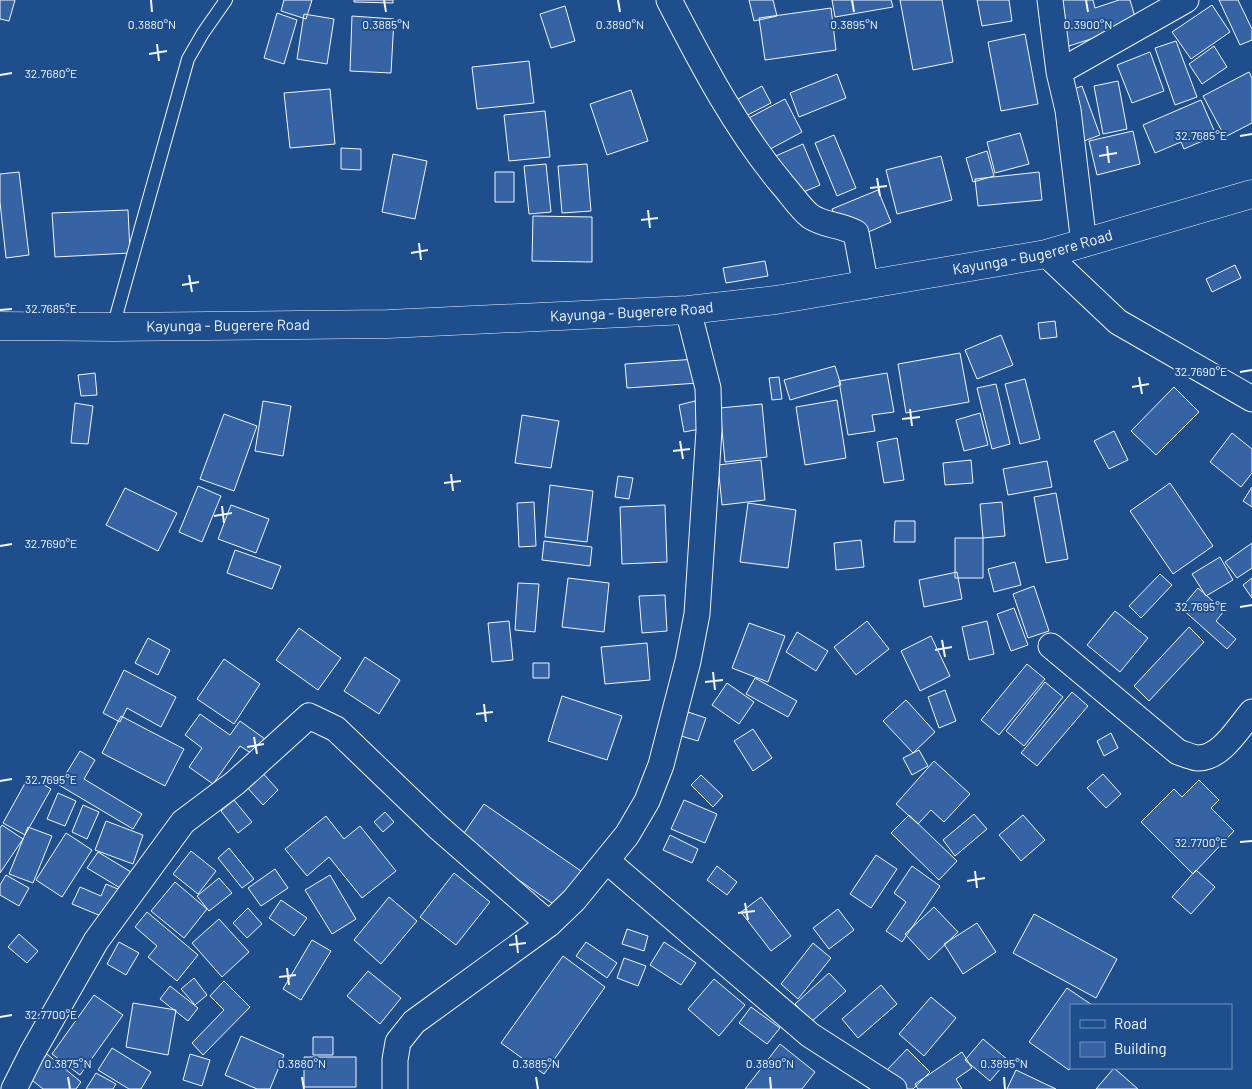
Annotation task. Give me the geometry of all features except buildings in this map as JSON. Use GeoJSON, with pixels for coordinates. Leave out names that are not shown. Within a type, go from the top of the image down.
{"type":"FeatureCollection","features":[{"type":"Feature","properties":{"kind":"main road","name":"Kayunga - Bugerere Road"},"geometry":{"type":"LineString","coordinates":[[0,326],[113,327],[388,324],[688,310],[776,300],[866,286],[1046,254],[1252,194]]}},
{"type":"Feature","properties":{"kind":"street"},"geometry":{"type":"LineString","coordinates":[[669,0],[702,66],[762,160],[810,215],[826,224],[845,227],[856,233],[866,286]]}},
{"type":"Feature","properties":{"kind":"street"},"geometry":{"type":"LineString","coordinates":[[1050,0],[1059,72],[1068,110],[1084,244]]}},
{"type":"Feature","properties":{"kind":"street"},"geometry":{"type":"LineString","coordinates":[[1059,72],[1186,0]]}},
{"type":"Feature","properties":{"kind":"street"},"geometry":{"type":"LineString","coordinates":[[1046,254],[1118,322],[1252,399]]}},
{"type":"Feature","properties":{"kind":"street"},"geometry":{"type":"LineString","coordinates":[[395,1089],[395,1060],[398,1042],[414,1022],[550,924],[574,900],[627,835],[647,801],[661,765],[688,662],[697,614],[709,430],[708,388],[688,310]]}},
{"type":"Feature","properties":{"kind":"street"},"geometry":{"type":"LineString","coordinates":[[1051,646],[1178,752],[1196,758],[1210,755],[1223,746],[1252,712]]}},
{"type":"Feature","properties":{"kind":"street"},"geometry":{"type":"LineString","coordinates":[[14,1089],[32,1053],[96,941],[183,822],[235,783],[309,716],[336,729],[438,827],[550,924]]}},
{"type":"Feature","properties":{"kind":"street"},"geometry":{"type":"LineString","coordinates":[[606,861],[810,1035],[894,1089]]}},
{"type":"Feature","properties":{"kind":"lane"},"geometry":{"type":"LineString","coordinates":[[113,327],[188,59],[226,0]]}}]}
